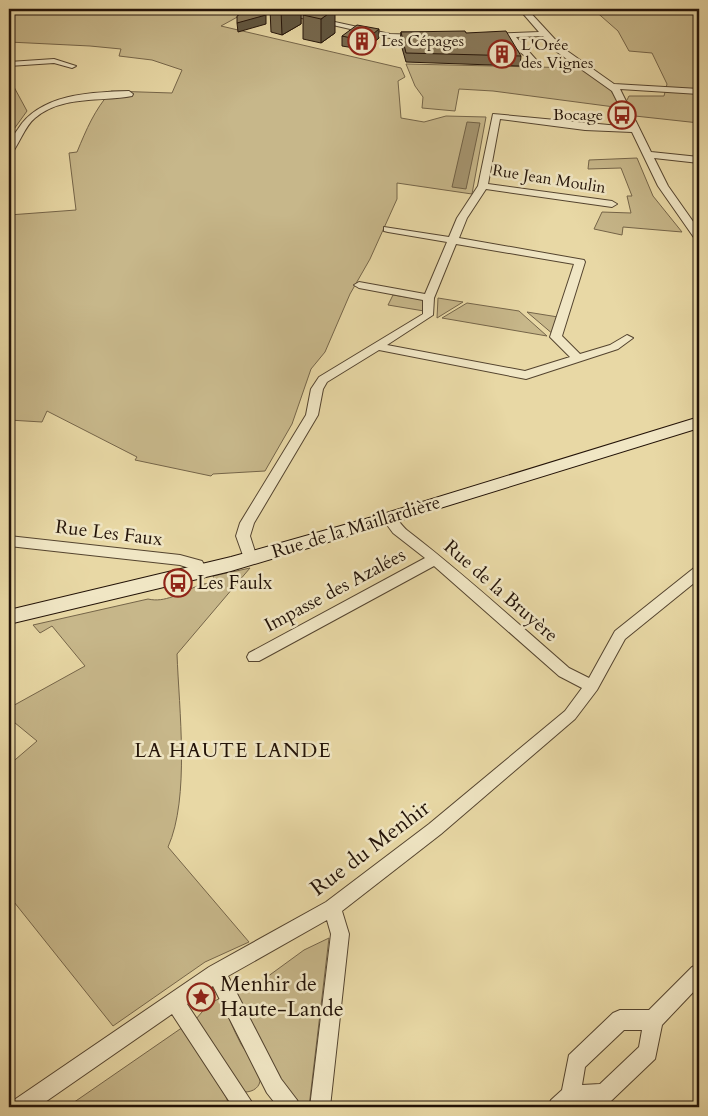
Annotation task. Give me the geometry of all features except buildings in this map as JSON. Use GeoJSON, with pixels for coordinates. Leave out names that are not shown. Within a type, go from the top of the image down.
{"type":"FeatureCollection","features":[{"type":"Feature","properties":{"kind":"street"},"geometry":{"type":"LineString","coordinates":[[266,9],[287,11],[390,36],[428,36]]}},
{"type":"Feature","properties":{"kind":"street"},"geometry":{"type":"LineString","coordinates":[[523,9],[560,50],[618,93],[667,192],[699,237]]}},
{"type":"Feature","properties":{"kind":"street"},"geometry":{"type":"LineString","coordinates":[[483,36],[544,34]]}},
{"type":"Feature","properties":{"kind":"street"},"geometry":{"type":"LineString","coordinates":[[512,35],[513,41],[535,64]]}},
{"type":"Feature","properties":{"kind":"street"},"geometry":{"type":"LineString","coordinates":[[9,64],[54,61],[72,66]]}},
{"type":"Feature","properties":{"kind":"street"},"geometry":{"type":"LineString","coordinates":[[612,87],[630,86],[699,91]]}},
{"type":"Feature","properties":{"kind":"street"},"geometry":{"type":"LineString","coordinates":[[9,151],[32,116],[46,108],[106,95],[129,94]]}},
{"type":"Feature","properties":{"kind":"street","name":"Rue Jean Moulin"},"geometry":{"type":"LineString","coordinates":[[612,204],[483,186],[496,116],[585,127],[637,130]]}},
{"type":"Feature","properties":{"kind":"street"},"geometry":{"type":"LineString","coordinates":[[649,155],[699,160]]}},
{"type":"Feature","properties":{"kind":"street"},"geometry":{"type":"LineString","coordinates":[[250,558],[243,536],[247,523],[312,415],[317,389],[330,373],[428,315],[429,298],[453,240],[466,211],[483,186]]}},
{"type":"Feature","properties":{"kind":"street"},"geometry":{"type":"LineString","coordinates":[[388,229],[580,262],[556,337],[579,360]]}},
{"type":"Feature","properties":{"kind":"street"},"geometry":{"type":"LineString","coordinates":[[359,286],[429,298]]}},
{"type":"Feature","properties":{"kind":"street"},"geometry":{"type":"LineString","coordinates":[[379,345],[385,349],[526,375],[579,360],[614,347],[626,338]]}},
{"type":"Feature","properties":{"kind":"street","name":"Rue de la Maillardière"},"geometry":{"type":"LineString","coordinates":[[9,617],[201,572],[389,518],[699,422]]}},
{"type":"Feature","properties":{"kind":"street","name":"Rue de la Bruyère"},"geometry":{"type":"LineString","coordinates":[[389,518],[398,530],[435,559],[564,672],[592,686]]}},
{"type":"Feature","properties":{"kind":"street","name":"Rue Les Faux"},"geometry":{"type":"LineString","coordinates":[[9,541],[191,562],[197,565],[201,572]]}},
{"type":"Feature","properties":{"kind":"street","name":"Impasse des Azalées"},"geometry":{"type":"LineString","coordinates":[[254,657],[435,559]]}},
{"type":"Feature","properties":{"kind":"street","name":"Rue du Menhir"},"geometry":{"type":"LineString","coordinates":[[21,1107],[216,974],[332,908],[435,828],[564,720],[592,686],[620,635],[699,572]]}},
{"type":"Feature","properties":{"kind":"street"},"geometry":{"type":"LineString","coordinates":[[320,1107],[340,934],[332,908]]}},
{"type":"Feature","properties":{"kind":"street"},"geometry":{"type":"LineString","coordinates":[[216,974],[274,1086],[290,1107]]}},
{"type":"Feature","properties":{"kind":"street"},"geometry":{"type":"LineString","coordinates":[[653,1020],[620,1020],[576,1062],[564,1101],[604,1094],[648,1052],[653,1020],[699,974]]}},
{"type":"Feature","properties":{"kind":"street"},"geometry":{"type":"LineString","coordinates":[[175,1002],[244,1107]]}},
{"type":"Feature","properties":{"kind":"shaded area"},"geometry":{"type":"Polygon","coordinates":[[[9,9],[252,9],[221,26],[401,68],[405,77],[398,81],[401,118],[424,122],[446,116],[486,117],[472,194],[397,183],[397,199],[370,259],[350,294],[325,352],[311,369],[292,424],[265,471],[213,474],[211,476],[135,460],[137,457],[47,411],[42,422],[9,420],[9,215],[76,210],[69,153],[77,152],[91,120],[105,98],[111,91],[172,93],[182,70],[152,60],[119,56],[121,49],[9,42],[9,9]]]}},
{"type":"Feature","properties":{"kind":"shaded area"},"geometry":{"type":"Polygon","coordinates":[[[593,9],[699,9],[699,123],[635,116],[626,102],[629,96],[664,96],[667,84],[652,53],[629,51],[618,31],[593,9]]]}},
{"type":"Feature","properties":{"kind":"shaded area"},"geometry":{"type":"Polygon","coordinates":[[[406,64],[580,68],[610,89],[622,108],[493,91],[459,89],[455,111],[422,108],[423,97],[415,86],[406,64]]]}},
{"type":"Feature","properties":{"kind":"shaded area"},"geometry":{"type":"Polygon","coordinates":[[[14,87],[27,111],[9,136],[9,88],[14,87]]]}},
{"type":"Feature","properties":{"kind":"shaded area"},"geometry":{"type":"Polygon","coordinates":[[[467,122],[480,123],[466,189],[452,187],[467,122]]]}},
{"type":"Feature","properties":{"kind":"shaded area"},"geometry":{"type":"Polygon","coordinates":[[[637,158],[653,196],[682,232],[623,227],[622,235],[594,229],[602,212],[631,213],[627,196],[632,196],[621,168],[588,169],[589,160],[637,158]]]}},
{"type":"Feature","properties":{"kind":"shaded area"},"geometry":{"type":"Polygon","coordinates":[[[393,295],[425,300],[424,311],[388,305],[393,295]]]}},
{"type":"Feature","properties":{"kind":"shaded area"},"geometry":{"type":"Polygon","coordinates":[[[438,298],[463,302],[437,318],[438,298]]]}},
{"type":"Feature","properties":{"kind":"shaded area"},"geometry":{"type":"Polygon","coordinates":[[[467,303],[519,311],[547,336],[442,318],[467,303]]]}},
{"type":"Feature","properties":{"kind":"shaded area"},"geometry":{"type":"Polygon","coordinates":[[[527,312],[558,317],[554,335],[527,312]]]}},
{"type":"Feature","properties":{"kind":"shaded area"},"geometry":{"type":"Polygon","coordinates":[[[250,568],[177,654],[182,753],[181,779],[175,827],[168,847],[249,942],[205,962],[113,1026],[14,902],[9,905],[9,765],[37,741],[9,718],[9,708],[85,666],[52,626],[40,633],[33,625],[148,599],[166,599],[200,585],[215,582],[213,576],[250,568]]]}},
{"type":"Feature","properties":{"kind":"shaded area"},"geometry":{"type":"Polygon","coordinates":[[[329,938],[309,1107],[299,1107],[260,1047],[234,992],[256,985],[304,950],[329,938]]]}},
{"type":"Feature","properties":{"kind":"shaded area"},"geometry":{"type":"Polygon","coordinates":[[[220,998],[241,1044],[259,1074],[259,1084],[251,1091],[245,1092],[196,1019],[208,1005],[220,998]]]}},
{"type":"Feature","properties":{"kind":"shaded area"},"geometry":{"type":"Polygon","coordinates":[[[183,1027],[226,1097],[230,1107],[76,1107],[70,1105],[183,1027]]]}},
{"type":"Feature","properties":{"kind":"place","name":"Les Cépages"},"geometry":{"type":"Point","coordinates":[362,41]}},
{"type":"Feature","properties":{"kind":"place","name":"L'Orée des Vignes"},"geometry":{"type":"Point","coordinates":[502,54]}},
{"type":"Feature","properties":{"kind":"place","name":"Bocage"},"geometry":{"type":"Point","coordinates":[622,115]}},
{"type":"Feature","properties":{"kind":"place","name":"Les Faulx"},"geometry":{"type":"Point","coordinates":[178,583]}},
{"type":"Feature","properties":{"kind":"place","name":"Menhir de Haute-Lande"},"geometry":{"type":"Point","coordinates":[201,997]}},
{"type":"Feature","properties":{"kind":"district","name":"LA HAUTE LANDE"},"geometry":{"type":"Point","coordinates":[233,750]}}]}
